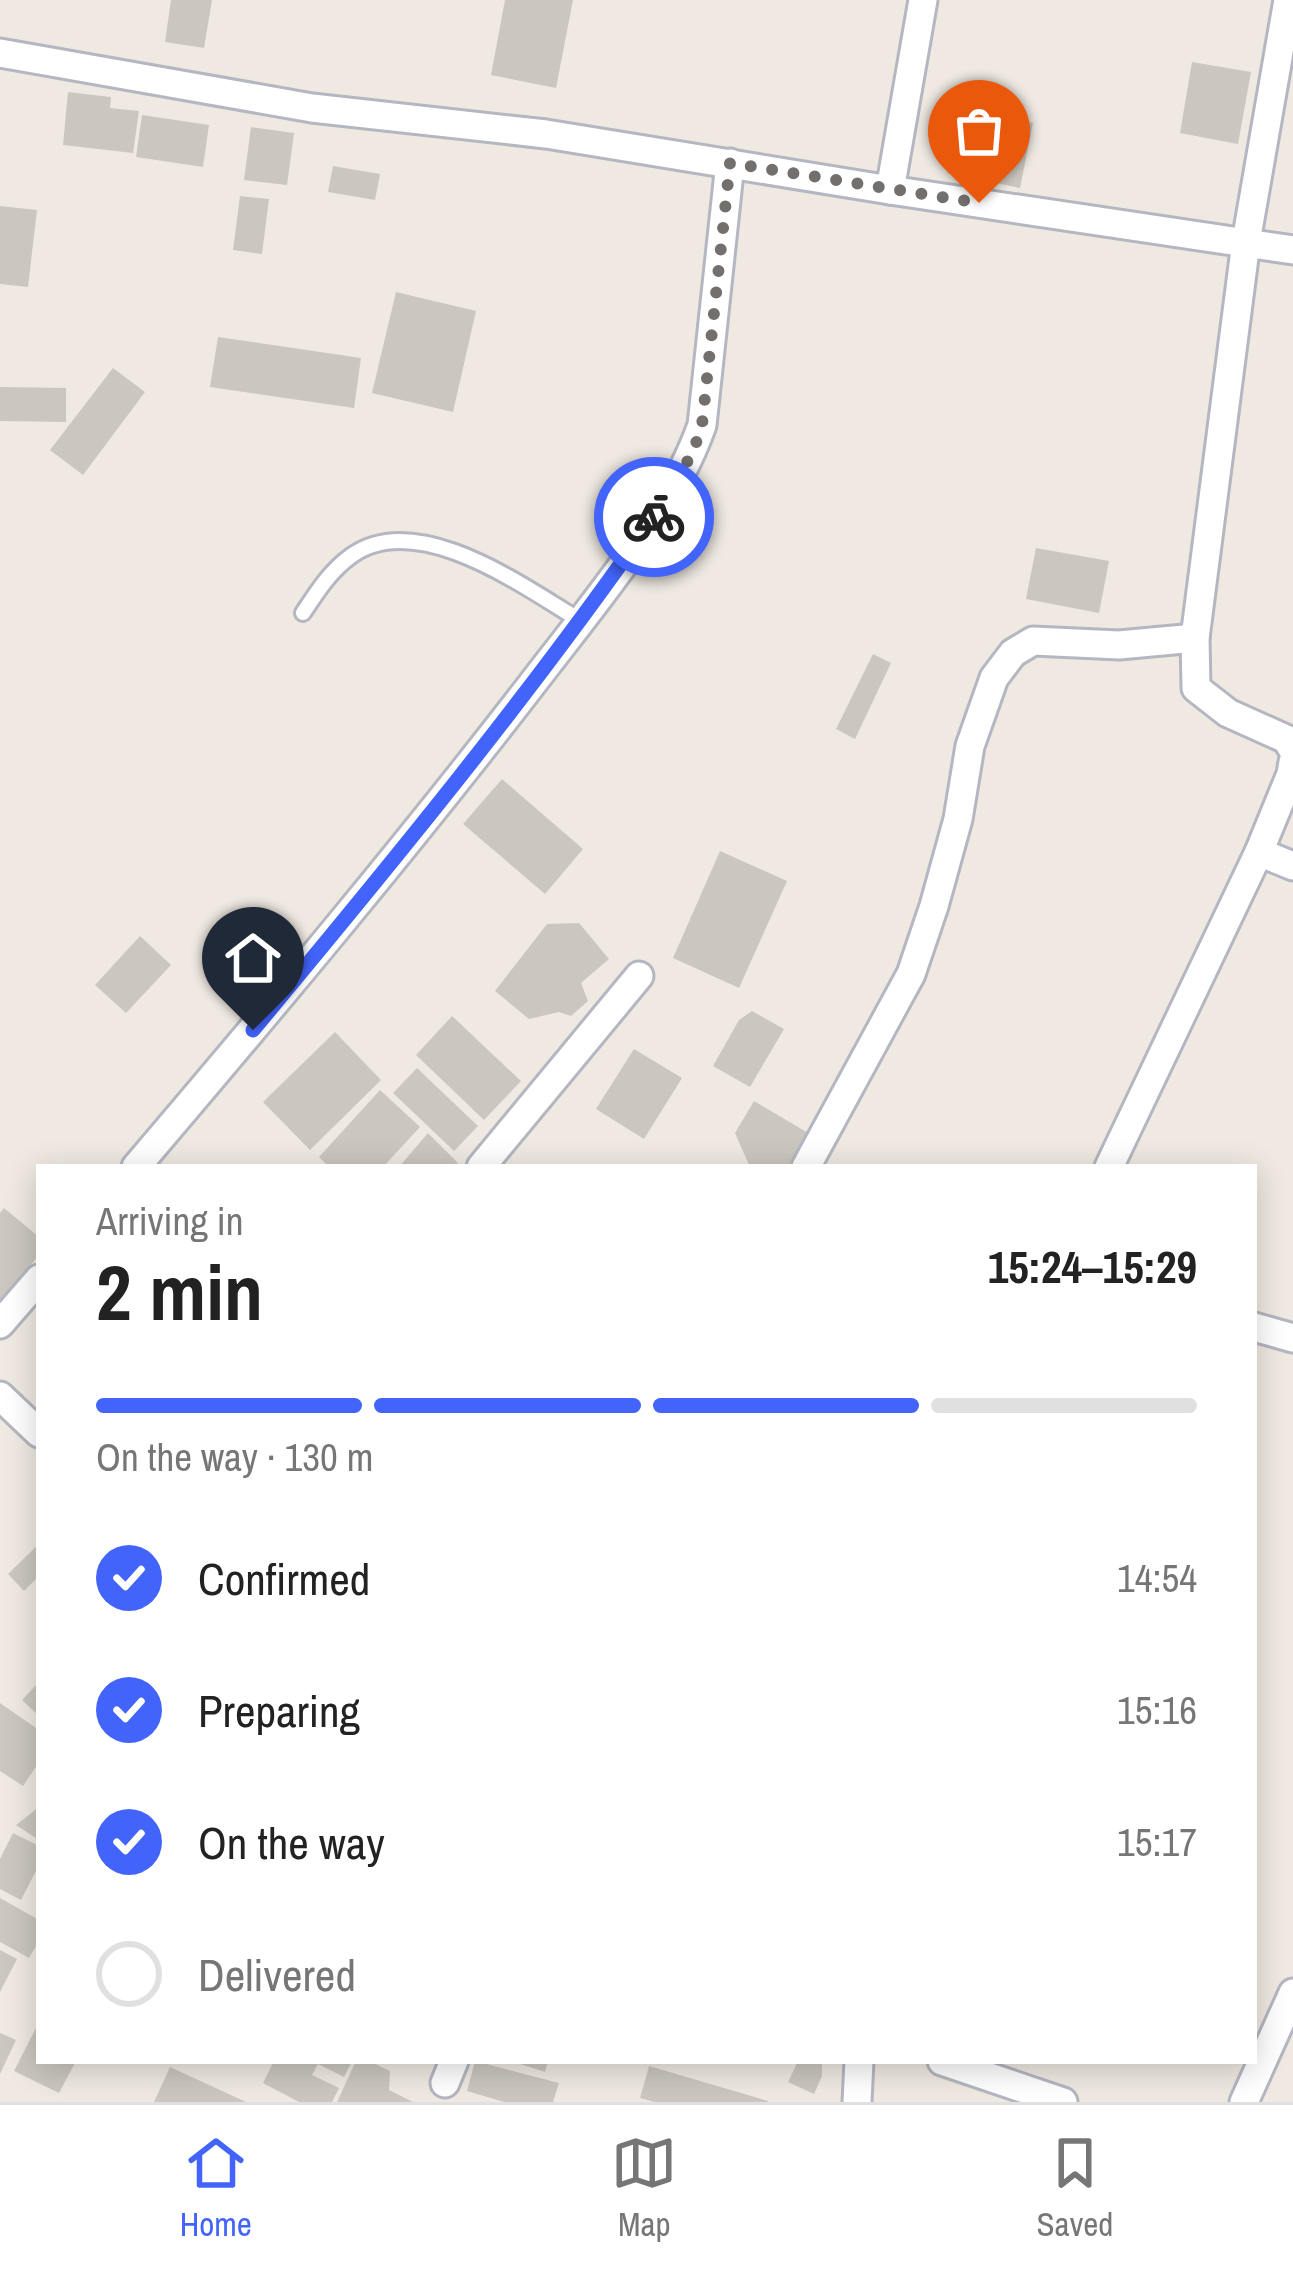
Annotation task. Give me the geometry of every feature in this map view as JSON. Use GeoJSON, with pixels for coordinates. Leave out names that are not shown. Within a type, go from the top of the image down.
{"type":"FeatureCollection","features":[{"type":"Feature","properties":{"kind":"street"},"geometry":{"type":"LineString","coordinates":[[890,190],[922,0]]}},
{"type":"Feature","properties":{"kind":"street"},"geometry":{"type":"LineString","coordinates":[[1288,0],[1246,242],[1195,638],[1196,688],[1228,713],[1286,739],[1293,750]]}},
{"type":"Feature","properties":{"kind":"street"},"geometry":{"type":"LineString","coordinates":[[0,53],[313,108],[546,134],[1293,250]]}},
{"type":"Feature","properties":{"kind":"street"},"geometry":{"type":"LineString","coordinates":[[139,1164],[480,752],[668,498],[702,425],[730,163]]}},
{"type":"Feature","properties":{"kind":"street"},"geometry":{"type":"LineString","coordinates":[[808,1164],[911,974],[958,819],[970,746],[994,678],[1013,653],[1033,641],[1119,645],[1195,638]]}},
{"type":"Feature","properties":{"kind":"street"},"geometry":{"type":"LineString","coordinates":[[1110,1164],[1259,852],[1293,762]]}},
{"type":"Feature","properties":{"kind":"street"},"geometry":{"type":"LineString","coordinates":[[1259,852],[1293,866]]}},
{"type":"Feature","properties":{"kind":"street"},"geometry":{"type":"LineString","coordinates":[[483,1164],[640,976]]}},
{"type":"Feature","properties":{"kind":"street"},"geometry":{"type":"LineString","coordinates":[[0,1324],[36,1282]]}},
{"type":"Feature","properties":{"kind":"street"},"geometry":{"type":"LineString","coordinates":[[1257,1328],[1293,1338]]}},
{"type":"Feature","properties":{"kind":"street"},"geometry":{"type":"LineString","coordinates":[[0,1396],[36,1430]]}},
{"type":"Feature","properties":{"kind":"street"},"geometry":{"type":"LineString","coordinates":[[1244,2102],[1293,1993]]}},
{"type":"Feature","properties":{"kind":"street"},"geometry":{"type":"LineString","coordinates":[[857,2102],[859,2064]]}},
{"type":"Feature","properties":{"kind":"street"},"geometry":{"type":"LineString","coordinates":[[951,2064],[1063,2102]]}},
{"type":"Feature","properties":{"kind":"lane"},"geometry":{"type":"LineString","coordinates":[[303,613],[326,578],[353,553],[387,542],[436,545],[481,562],[581,621]]}},
{"type":"Feature","properties":{"kind":"building"},"geometry":{"type":"Polygon","coordinates":[[[171,0],[212,0],[204,48],[165,42],[171,0]]]}},
{"type":"Feature","properties":{"kind":"building"},"geometry":{"type":"Polygon","coordinates":[[[505,0],[573,0],[556,88],[491,75],[505,0]]]}},
{"type":"Feature","properties":{"kind":"building"},"geometry":{"type":"Polygon","coordinates":[[[1192,62],[1251,72],[1238,144],[1180,133],[1192,62]]]}},
{"type":"Feature","properties":{"kind":"building"},"geometry":{"type":"Polygon","coordinates":[[[68,92],[111,97],[110,108],[139,111],[133,153],[63,145],[68,92]]]}},
{"type":"Feature","properties":{"kind":"building"},"geometry":{"type":"Polygon","coordinates":[[[960,108],[1033,123],[1020,188],[947,173],[960,108]]]}},
{"type":"Feature","properties":{"kind":"building"},"geometry":{"type":"Polygon","coordinates":[[[142,115],[209,125],[203,167],[136,157],[142,115]]]}},
{"type":"Feature","properties":{"kind":"building"},"geometry":{"type":"Polygon","coordinates":[[[251,127],[294,133],[287,185],[244,180],[251,127]]]}},
{"type":"Feature","properties":{"kind":"building"},"geometry":{"type":"Polygon","coordinates":[[[333,166],[380,174],[375,200],[328,192],[333,166]]]}},
{"type":"Feature","properties":{"kind":"building"},"geometry":{"type":"Polygon","coordinates":[[[240,196],[269,199],[262,254],[233,250],[240,196]]]}},
{"type":"Feature","properties":{"kind":"building"},"geometry":{"type":"Polygon","coordinates":[[[0,206],[37,210],[28,287],[0,284],[0,206]]]}},
{"type":"Feature","properties":{"kind":"building"},"geometry":{"type":"Polygon","coordinates":[[[396,292],[476,311],[453,412],[372,393],[396,292]]]}},
{"type":"Feature","properties":{"kind":"building"},"geometry":{"type":"Polygon","coordinates":[[[218,337],[361,358],[354,408],[210,387],[218,337]]]}},
{"type":"Feature","properties":{"kind":"building"},"geometry":{"type":"Polygon","coordinates":[[[113,368],[145,392],[83,475],[50,450],[113,368]]]}},
{"type":"Feature","properties":{"kind":"building"},"geometry":{"type":"Polygon","coordinates":[[[0,387],[66,388],[66,422],[0,421],[0,387]]]}},
{"type":"Feature","properties":{"kind":"building"},"geometry":{"type":"Polygon","coordinates":[[[1036,548],[1109,561],[1099,613],[1026,599],[1036,548]]]}},
{"type":"Feature","properties":{"kind":"building"},"geometry":{"type":"Polygon","coordinates":[[[873,654],[891,663],[855,739],[836,729],[873,654]]]}},
{"type":"Feature","properties":{"kind":"building"},"geometry":{"type":"Polygon","coordinates":[[[502,779],[583,849],[545,894],[463,824],[502,779]]]}},
{"type":"Feature","properties":{"kind":"building"},"geometry":{"type":"Polygon","coordinates":[[[720,851],[787,881],[739,988],[673,958],[720,851]]]}},
{"type":"Feature","properties":{"kind":"building"},"geometry":{"type":"Polygon","coordinates":[[[579,923],[609,959],[581,983],[588,1001],[571,1016],[559,1012],[529,1019],[495,991],[547,924],[579,923]]]}},
{"type":"Feature","properties":{"kind":"building"},"geometry":{"type":"Polygon","coordinates":[[[140,936],[171,965],[126,1013],[95,985],[140,936]]]}},
{"type":"Feature","properties":{"kind":"building"},"geometry":{"type":"Polygon","coordinates":[[[752,1011],[784,1029],[750,1087],[713,1066],[739,1020],[752,1011]]]}},
{"type":"Feature","properties":{"kind":"building"},"geometry":{"type":"Polygon","coordinates":[[[452,1016],[521,1081],[484,1120],[416,1055],[452,1016]]]}},
{"type":"Feature","properties":{"kind":"building"},"geometry":{"type":"Polygon","coordinates":[[[335,1032],[381,1080],[310,1150],[263,1102],[335,1032]]]}},
{"type":"Feature","properties":{"kind":"building"},"geometry":{"type":"Polygon","coordinates":[[[634,1049],[682,1078],[644,1139],[596,1109],[634,1049]]]}},
{"type":"Feature","properties":{"kind":"building"},"geometry":{"type":"Polygon","coordinates":[[[417,1068],[478,1126],[454,1151],[393,1093],[417,1068]]]}},
{"type":"Feature","properties":{"kind":"building"},"geometry":{"type":"Polygon","coordinates":[[[380,1090],[420,1127],[386,1164],[326,1164],[319,1157],[380,1090]]]}},
{"type":"Feature","properties":{"kind":"building"},"geometry":{"type":"Polygon","coordinates":[[[754,1101],[810,1134],[793,1164],[749,1164],[735,1133],[754,1101]]]}},
{"type":"Feature","properties":{"kind":"building"},"geometry":{"type":"Polygon","coordinates":[[[428,1133],[458,1163],[457,1164],[402,1164],[428,1133]]]}},
{"type":"Feature","properties":{"kind":"building"},"geometry":{"type":"Polygon","coordinates":[[[4,1208],[36,1235],[36,1259],[0,1302],[0,1213],[4,1208]]]}},
{"type":"Feature","properties":{"kind":"building"},"geometry":{"type":"Polygon","coordinates":[[[36,1547],[36,1579],[24,1591],[8,1574],[36,1547]]]}},
{"type":"Feature","properties":{"kind":"building"},"geometry":{"type":"Polygon","coordinates":[[[36,1685],[36,1713],[22,1700],[36,1685]]]}},
{"type":"Feature","properties":{"kind":"building"},"geometry":{"type":"Polygon","coordinates":[[[0,1703],[36,1728],[36,1766],[23,1786],[0,1771],[0,1703]]]}},
{"type":"Feature","properties":{"kind":"building"},"geometry":{"type":"Polygon","coordinates":[[[36,1809],[36,1838],[16,1825],[36,1809]]]}},
{"type":"Feature","properties":{"kind":"building"},"geometry":{"type":"Polygon","coordinates":[[[13,1833],[36,1844],[36,1871],[21,1900],[0,1889],[0,1859],[13,1833]]]}},
{"type":"Feature","properties":{"kind":"building"},"geometry":{"type":"Polygon","coordinates":[[[0,1898],[36,1918],[36,1946],[29,1958],[0,1942],[0,1898]]]}},
{"type":"Feature","properties":{"kind":"building"},"geometry":{"type":"Polygon","coordinates":[[[0,1950],[17,1959],[0,1992],[0,1950]]]}},
{"type":"Feature","properties":{"kind":"building"},"geometry":{"type":"Polygon","coordinates":[[[36,2028],[36,2064],[74,2064],[59,2093],[14,2071],[36,2028]]]}},
{"type":"Feature","properties":{"kind":"building"},"geometry":{"type":"Polygon","coordinates":[[[0,2033],[16,2040],[0,2074],[0,2033]]]}},
{"type":"Feature","properties":{"kind":"building"},"geometry":{"type":"Polygon","coordinates":[[[272,2064],[318,2064],[312,2075],[339,2088],[332,2102],[299,2102],[263,2083],[272,2064]]]}},
{"type":"Feature","properties":{"kind":"building"},"geometry":{"type":"Polygon","coordinates":[[[318,2064],[350,2064],[344,2077],[318,2064]]]}},
{"type":"Feature","properties":{"kind":"building"},"geometry":{"type":"Polygon","coordinates":[[[355,2064],[375,2064],[390,2071],[389,2090],[413,2102],[337,2102],[355,2064]]]}},
{"type":"Feature","properties":{"kind":"building"},"geometry":{"type":"Polygon","coordinates":[[[474,2064],[559,2083],[553,2102],[504,2102],[467,2091],[474,2064]]]}},
{"type":"Feature","properties":{"kind":"building"},"geometry":{"type":"Polygon","coordinates":[[[520,2064],[547,2064],[545,2072],[520,2064]]]}},
{"type":"Feature","properties":{"kind":"building"},"geometry":{"type":"Polygon","coordinates":[[[797,2064],[822,2064],[814,2094],[788,2082],[797,2064]]]}},
{"type":"Feature","properties":{"kind":"building"},"geometry":{"type":"Polygon","coordinates":[[[649,2066],[768,2101],[768,2102],[640,2098],[649,2066]]]}},
{"type":"Feature","properties":{"kind":"building"},"geometry":{"type":"Polygon","coordinates":[[[170,2067],[246,2102],[154,2102],[170,2067]]]}},
{"type":"Feature","properties":{"kind":"way so far"},"geometry":{"type":"LineString","coordinates":[[654,517],[693,452],[702,425],[730,163],[979,203]]}},
{"type":"Feature","properties":{"kind":"route"},"geometry":{"type":"LineString","coordinates":[[253,1030],[480,752],[596,602],[654,517]]}}]}
